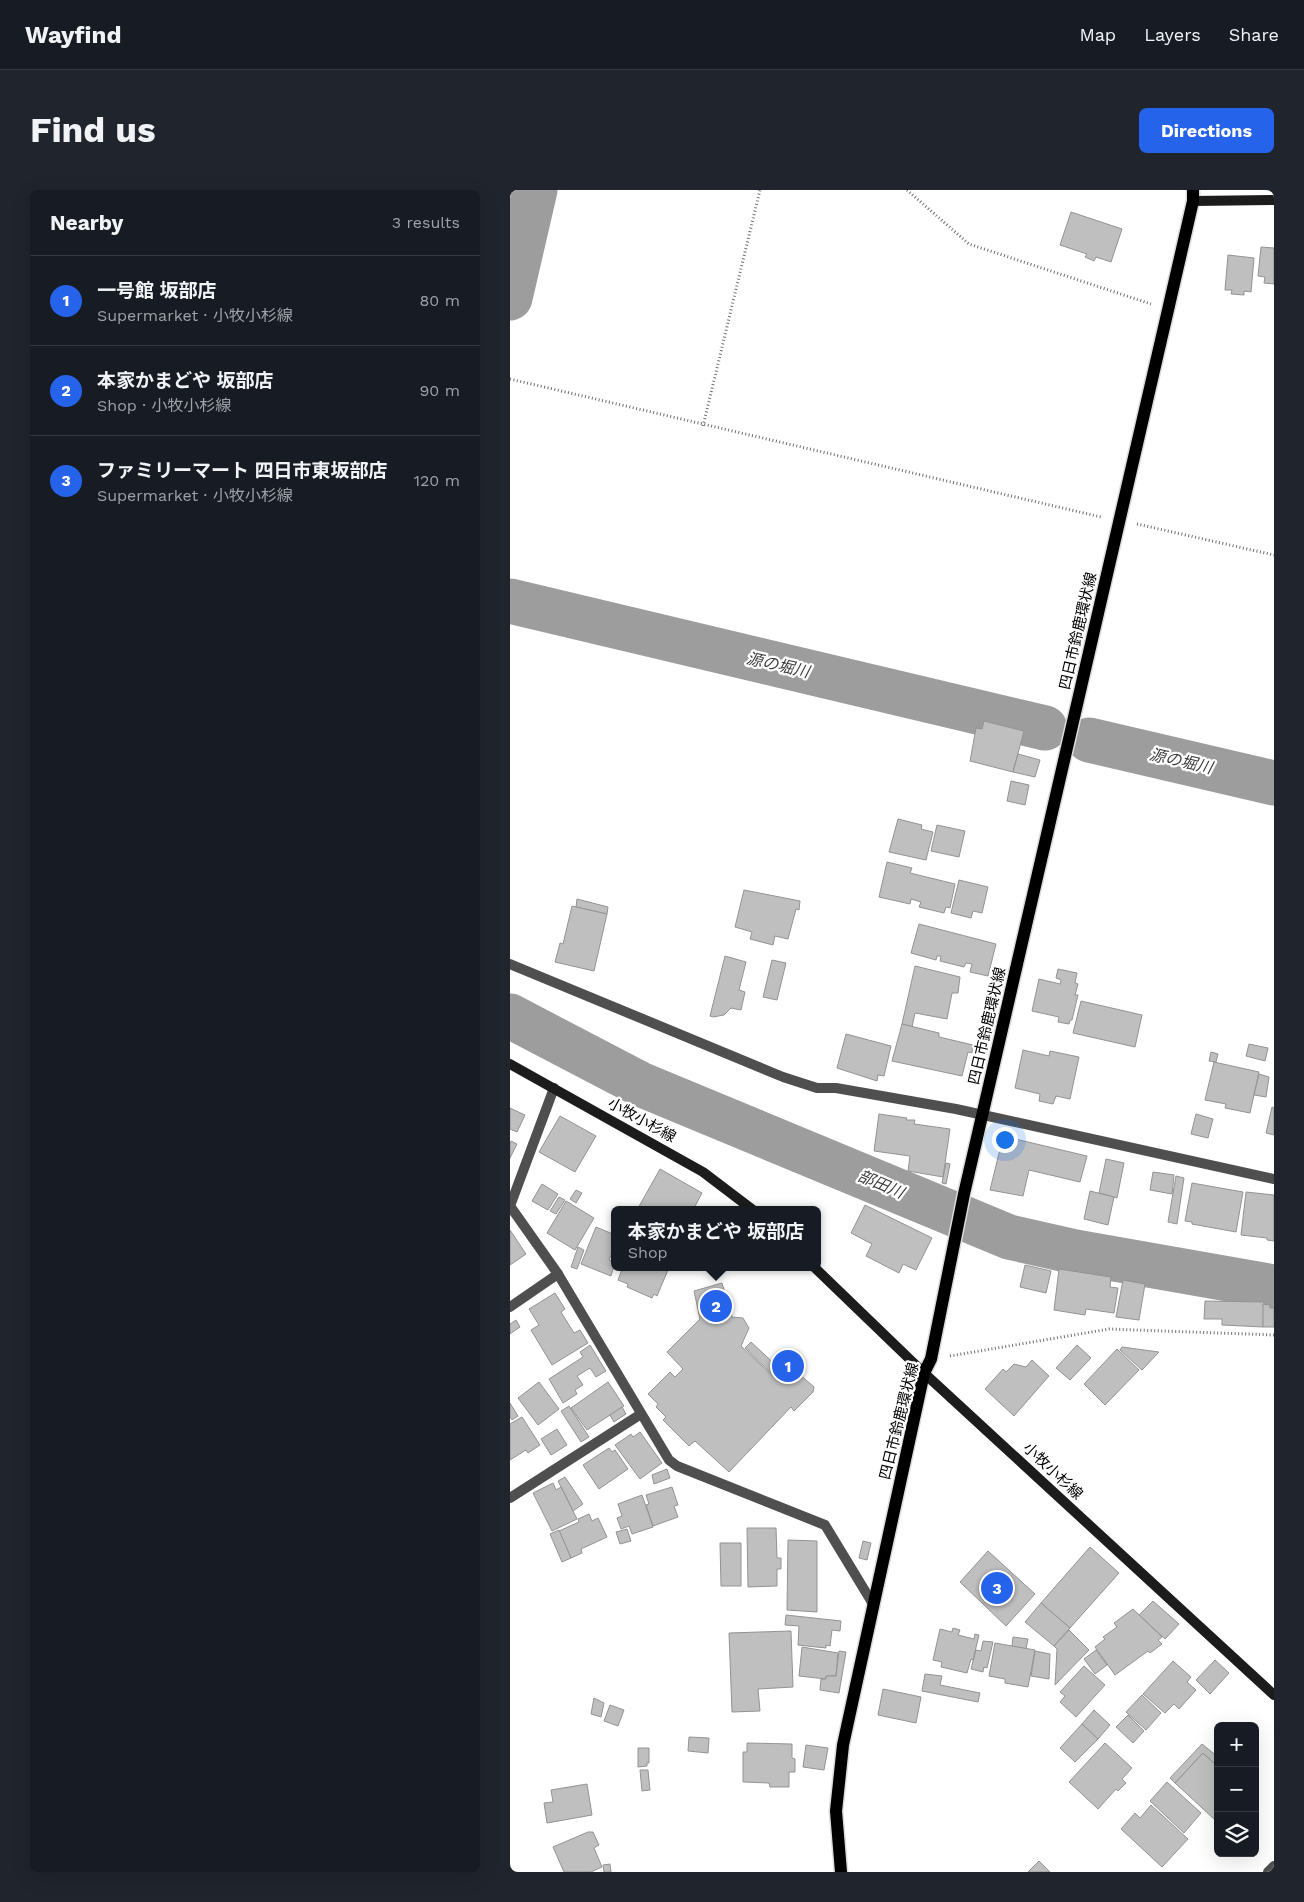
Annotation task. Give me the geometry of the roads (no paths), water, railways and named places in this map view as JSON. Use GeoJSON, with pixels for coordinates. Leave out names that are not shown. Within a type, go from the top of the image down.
{"type":"FeatureCollection","features":[{"type":"Feature","properties":{"kind":"main road"},"geometry":{"type":"LineString","coordinates":[[1193,195],[1274,200]]}},
{"type":"Feature","properties":{"kind":"main road","name":"四日市鈴鹿環状線"},"geometry":{"type":"LineString","coordinates":[[841,1872],[836,1811],[843,1745],[924,1372],[931,1359],[964,1194],[1120,521],[1193,195]]}},
{"type":"Feature","properties":{"kind":"main road","name":"小牧小杉線"},"geometry":{"type":"LineString","coordinates":[[510,1064],[703,1172],[748,1206]]}},
{"type":"Feature","properties":{"kind":"main road","name":"小牧小杉線"},"geometry":{"type":"LineString","coordinates":[[818,1271],[924,1372],[1274,1695]]}},
{"type":"Feature","properties":{"kind":"street"},"geometry":{"type":"LineString","coordinates":[[510,964],[783,1077],[817,1088],[836,1088],[983,1115],[1274,1179]]}},
{"type":"Feature","properties":{"kind":"street"},"geometry":{"type":"LineString","coordinates":[[554,1088],[510,1206],[558,1274],[669,1460],[677,1466],[825,1525],[873,1604]]}},
{"type":"Feature","properties":{"kind":"street"},"geometry":{"type":"LineString","coordinates":[[510,1307],[558,1274]]}},
{"type":"Feature","properties":{"kind":"street"},"geometry":{"type":"LineString","coordinates":[[510,1498],[641,1414]]}},
{"type":"Feature","properties":{"kind":"street"},"geometry":{"type":"LineString","coordinates":[[1268,1872],[1274,1866]]}},
{"type":"Feature","properties":{"kind":"waterway","name":"源の堀川"},"geometry":{"type":"LineString","coordinates":[[510,298],[535,190]]}},
{"type":"Feature","properties":{"kind":"waterway","name":"源の堀川"},"geometry":{"type":"LineString","coordinates":[[510,601],[1045,728]]}},
{"type":"Feature","properties":{"kind":"waterway","name":"源の堀川"},"geometry":{"type":"LineString","coordinates":[[1089,740],[1274,783]]}},
{"type":"Feature","properties":{"kind":"waterway","name":"部田川"},"geometry":{"type":"LineString","coordinates":[[510,1016],[640,1084],[1009,1237],[1075,1252],[1274,1287]]}},
{"type":"Feature","properties":{"kind":"place","name":"本家かまどや 坂部店"},"geometry":{"type":"Point","coordinates":[716,1306]}},
{"type":"Feature","properties":{"kind":"place","name":"一号館 坂部店"},"geometry":{"type":"Point","coordinates":[788,1366]}},
{"type":"Feature","properties":{"kind":"place","name":"ファミリーマート 四日市東坂部店"},"geometry":{"type":"Point","coordinates":[997,1588]}}]}
